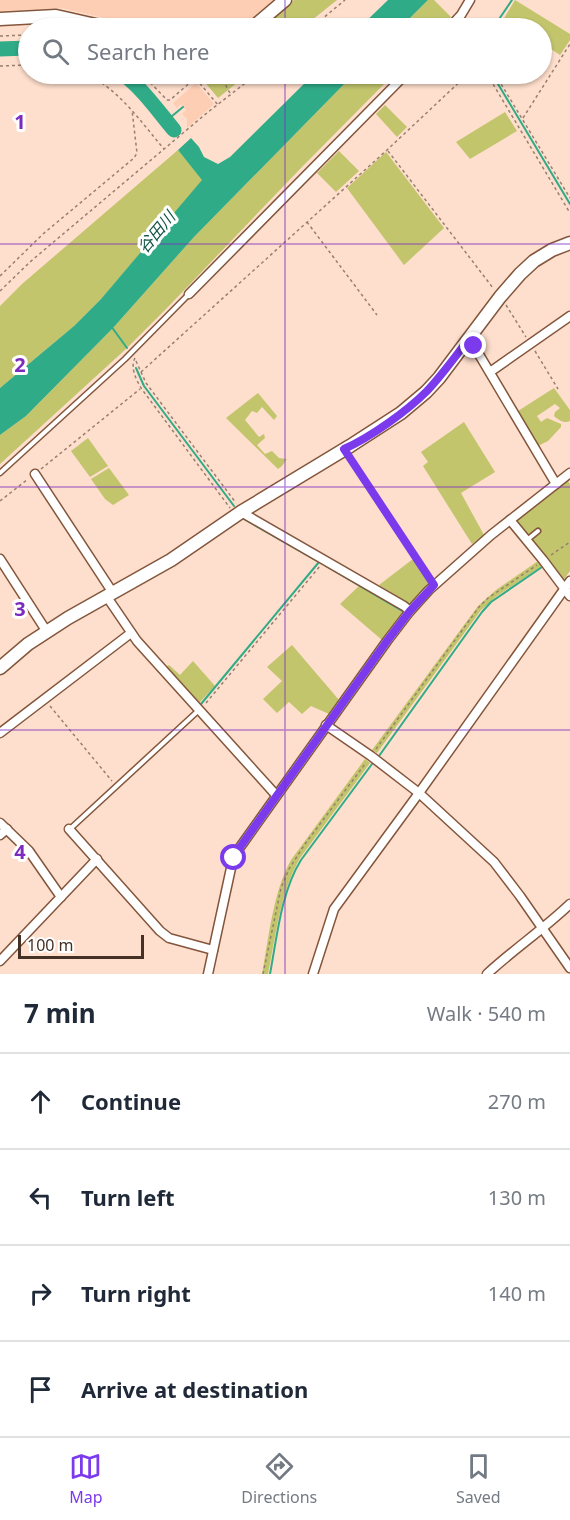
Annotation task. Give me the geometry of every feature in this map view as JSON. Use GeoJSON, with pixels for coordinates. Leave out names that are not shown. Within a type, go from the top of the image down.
{"type":"FeatureCollection","features":[{"type":"Feature","properties":{"kind":"street"},"geometry":{"type":"LineString","coordinates":[[264,18],[285,0]]}},
{"type":"Feature","properties":{"kind":"street"},"geometry":{"type":"LineString","coordinates":[[458,18],[470,0]]}},
{"type":"Feature","properties":{"kind":"street"},"geometry":{"type":"LineString","coordinates":[[19,18],[56,16],[65,18]]}},
{"type":"Feature","properties":{"kind":"street"},"geometry":{"type":"LineString","coordinates":[[0,19],[18,18]]}},
{"type":"Feature","properties":{"kind":"street"},"geometry":{"type":"LineString","coordinates":[[189,294],[396,84]]}},
{"type":"Feature","properties":{"kind":"street"},"geometry":{"type":"LineString","coordinates":[[0,668],[28,644],[68,618],[171,560],[237,510],[344,449],[411,405],[439,378],[520,274],[534,261],[570,243]]}},
{"type":"Feature","properties":{"kind":"street"},"geometry":{"type":"LineString","coordinates":[[490,372],[570,316]]}},
{"type":"Feature","properties":{"kind":"street"},"geometry":{"type":"LineString","coordinates":[[468,340],[490,372],[556,484]]}},
{"type":"Feature","properties":{"kind":"street"},"geometry":{"type":"LineString","coordinates":[[208,974],[234,858],[326,725],[410,611],[434,585],[510,520],[570,473]]}},
{"type":"Feature","properties":{"kind":"street"},"geometry":{"type":"LineString","coordinates":[[35,474],[131,633],[276,795]]}},
{"type":"Feature","properties":{"kind":"street"},"geometry":{"type":"LineString","coordinates":[[237,510],[410,611]]}},
{"type":"Feature","properties":{"kind":"street"},"geometry":{"type":"LineString","coordinates":[[313,974],[333,909],[568,589],[510,520]]}},
{"type":"Feature","properties":{"kind":"street"},"geometry":{"type":"LineString","coordinates":[[0,559],[47,632]]}},
{"type":"Feature","properties":{"kind":"street"},"geometry":{"type":"LineString","coordinates":[[0,733],[131,633]]}},
{"type":"Feature","properties":{"kind":"street"},"geometry":{"type":"LineString","coordinates":[[326,725],[419,793],[494,861],[570,968]]}},
{"type":"Feature","properties":{"kind":"street"},"geometry":{"type":"LineString","coordinates":[[2,829],[29,851],[61,897]]}},
{"type":"Feature","properties":{"kind":"street"},"geometry":{"type":"LineString","coordinates":[[69,829],[160,931],[169,938],[213,950]]}},
{"type":"Feature","properties":{"kind":"street"},"geometry":{"type":"LineString","coordinates":[[0,961],[97,859]]}},
{"type":"Feature","properties":{"kind":"street"},"geometry":{"type":"LineString","coordinates":[[487,974],[570,904]]}},
{"type":"Feature","properties":{"kind":"lane"},"geometry":{"type":"LineString","coordinates":[[0,473],[125,359],[189,294]]}},
{"type":"Feature","properties":{"kind":"lane"},"geometry":{"type":"LineString","coordinates":[[526,540],[538,531]]}},
{"type":"Feature","properties":{"kind":"lane"},"geometry":{"type":"LineString","coordinates":[[69,829],[199,710]]}},
{"type":"Feature","properties":{"kind":"path"},"geometry":{"type":"LineString","coordinates":[[323,18],[345,0]]}},
{"type":"Feature","properties":{"kind":"path"},"geometry":{"type":"LineString","coordinates":[[0,36],[18,35]]}},
{"type":"Feature","properties":{"kind":"path"},"geometry":{"type":"LineString","coordinates":[[552,72],[570,44]]}},
{"type":"Feature","properties":{"kind":"path"},"geometry":{"type":"LineString","coordinates":[[0,66],[18,65]]}},
{"type":"Feature","properties":{"kind":"path"},"geometry":{"type":"LineString","coordinates":[[104,84],[122,98],[165,150]]}},
{"type":"Feature","properties":{"kind":"path"},"geometry":{"type":"LineString","coordinates":[[152,84],[167,100],[170,100],[189,84]]}},
{"type":"Feature","properties":{"kind":"path"},"geometry":{"type":"LineString","coordinates":[[201,84],[219,105]]}},
{"type":"Feature","properties":{"kind":"path"},"geometry":{"type":"LineString","coordinates":[[225,84],[231,95]]}},
{"type":"Feature","properties":{"kind":"path"},"geometry":{"type":"LineString","coordinates":[[0,291],[30,262],[208,112],[245,84]]}},
{"type":"Feature","properties":{"kind":"path"},"geometry":{"type":"LineString","coordinates":[[141,372],[457,84]]}},
{"type":"Feature","properties":{"kind":"path"},"geometry":{"type":"LineString","coordinates":[[493,84],[570,213]]}},
{"type":"Feature","properties":{"kind":"path"},"geometry":{"type":"LineString","coordinates":[[501,84],[570,198]]}},
{"type":"Feature","properties":{"kind":"path"},"geometry":{"type":"LineString","coordinates":[[522,119],[544,84]]}},
{"type":"Feature","properties":{"kind":"path"},"geometry":{"type":"LineString","coordinates":[[0,276],[44,234],[134,158],[137,153],[132,110]]}},
{"type":"Feature","properties":{"kind":"path"},"geometry":{"type":"LineString","coordinates":[[387,150],[497,293]]}},
{"type":"Feature","properties":{"kind":"path"},"geometry":{"type":"LineString","coordinates":[[307,222],[376,315]]}},
{"type":"Feature","properties":{"kind":"path"},"geometry":{"type":"LineString","coordinates":[[136,356],[133,370],[141,388],[237,510]]}},
{"type":"Feature","properties":{"kind":"path"},"geometry":{"type":"LineString","coordinates":[[135,359],[146,383],[237,510]]}},
{"type":"Feature","properties":{"kind":"path"},"geometry":{"type":"LineString","coordinates":[[0,501],[141,388]]}},
{"type":"Feature","properties":{"kind":"path"},"geometry":{"type":"LineString","coordinates":[[344,449],[434,585]]}},
{"type":"Feature","properties":{"kind":"path"},"geometry":{"type":"LineString","coordinates":[[548,557],[570,542]]}},
{"type":"Feature","properties":{"kind":"path"},"geometry":{"type":"LineString","coordinates":[[199,710],[324,561]]}},
{"type":"Feature","properties":{"kind":"path"},"geometry":{"type":"LineString","coordinates":[[374,752],[479,608],[488,598],[540,563]]}},
{"type":"Feature","properties":{"kind":"path"},"geometry":{"type":"LineString","coordinates":[[44,698],[116,787]]}},
{"type":"Feature","properties":{"kind":"path"},"geometry":{"type":"LineString","coordinates":[[263,974],[281,888],[289,869],[367,761]]}},
{"type":"Feature","properties":{"kind":"shaded area"},"geometry":{"type":"Polygon","coordinates":[[[0,0],[274,0],[252,18],[105,18],[61,8],[0,11],[0,0]]]}},
{"type":"Feature","properties":{"kind":"shaded area"},"geometry":{"type":"Polygon","coordinates":[[[294,0],[337,0],[314,18],[272,18],[294,0]]]}},
{"type":"Feature","properties":{"kind":"shaded area"},"geometry":{"type":"Polygon","coordinates":[[[388,0],[428,0],[410,18],[369,18],[388,0]]]}},
{"type":"Feature","properties":{"kind":"shaded area"},"geometry":{"type":"Polygon","coordinates":[[[428,0],[434,0],[451,17],[450,18],[410,18],[428,0]]]}},
{"type":"Feature","properties":{"kind":"shaded area"},"geometry":{"type":"Polygon","coordinates":[[[515,0],[544,18],[504,18],[515,0]]]}},
{"type":"Feature","properties":{"kind":"shaded area"},"geometry":{"type":"Polygon","coordinates":[[[552,23],[570,34],[570,40],[560,55],[552,50],[552,23]]]}},
{"type":"Feature","properties":{"kind":"shaded area"},"geometry":{"type":"Polygon","coordinates":[[[197,84],[214,104],[187,128],[187,119],[182,114],[186,110],[181,104],[177,108],[173,103],[197,84]]]}},
{"type":"Feature","properties":{"kind":"shaded area"},"geometry":{"type":"Polygon","coordinates":[[[206,84],[236,84],[218,98],[206,84]]]}},
{"type":"Feature","properties":{"kind":"shaded area"},"geometry":{"type":"Polygon","coordinates":[[[304,84],[344,84],[194,237],[113,328],[26,416],[0,435],[0,388],[74,326],[101,299],[202,180],[178,150],[191,138],[204,157],[218,164],[230,157],[304,84]]]}},
{"type":"Feature","properties":{"kind":"shaded area"},"geometry":{"type":"Polygon","coordinates":[[[344,84],[384,84],[127,348],[0,464],[0,435],[26,416],[113,328],[194,237],[344,84]]]}},
{"type":"Feature","properties":{"kind":"shaded area"},"geometry":{"type":"Polygon","coordinates":[[[385,105],[407,127],[397,137],[376,114],[385,105]]]}},
{"type":"Feature","properties":{"kind":"shaded area"},"geometry":{"type":"Polygon","coordinates":[[[505,112],[517,131],[470,159],[456,142],[505,112]]]}},
{"type":"Feature","properties":{"kind":"shaded area"},"geometry":{"type":"Polygon","coordinates":[[[178,150],[203,180],[101,299],[74,326],[0,388],[0,306],[22,284],[178,150]]]}},
{"type":"Feature","properties":{"kind":"shaded area"},"geometry":{"type":"Polygon","coordinates":[[[339,151],[359,171],[336,192],[317,173],[339,151]]]}},
{"type":"Feature","properties":{"kind":"shaded area"},"geometry":{"type":"Polygon","coordinates":[[[386,152],[444,228],[404,265],[347,188],[386,152]]]}},
{"type":"Feature","properties":{"kind":"shaded area"},"geometry":{"type":"Polygon","coordinates":[[[554,388],[570,410],[570,421],[564,422],[554,416],[560,408],[555,404],[537,416],[541,422],[547,418],[561,424],[561,427],[548,441],[538,446],[518,411],[554,388]]]}},
{"type":"Feature","properties":{"kind":"shaded area"},"geometry":{"type":"Polygon","coordinates":[[[258,393],[277,416],[274,420],[262,407],[257,413],[252,411],[245,420],[259,437],[264,434],[265,438],[257,445],[265,454],[272,451],[279,458],[287,459],[278,469],[226,418],[258,393]]]}},
{"type":"Feature","properties":{"kind":"shaded area"},"geometry":{"type":"Polygon","coordinates":[[[464,422],[495,472],[461,493],[484,535],[472,544],[423,466],[428,462],[421,452],[464,422]]]}},
{"type":"Feature","properties":{"kind":"shaded area"},"geometry":{"type":"Polygon","coordinates":[[[88,438],[108,466],[90,477],[71,451],[88,438]]]}},
{"type":"Feature","properties":{"kind":"shaded area"},"geometry":{"type":"Polygon","coordinates":[[[109,468],[129,495],[113,505],[105,499],[91,479],[109,468]]]}},
{"type":"Feature","properties":{"kind":"shaded area"},"geometry":{"type":"Polygon","coordinates":[[[568,481],[570,484],[570,571],[564,579],[517,522],[568,481]]]}},
{"type":"Feature","properties":{"kind":"shaded area"},"geometry":{"type":"Polygon","coordinates":[[[413,559],[430,583],[413,602],[408,603],[379,585],[413,559]]]}},
{"type":"Feature","properties":{"kind":"shaded area"},"geometry":{"type":"Polygon","coordinates":[[[538,561],[542,566],[497,596],[481,610],[377,753],[372,750],[478,606],[496,590],[538,561]]]}},
{"type":"Feature","properties":{"kind":"shaded area"},"geometry":{"type":"Polygon","coordinates":[[[359,586],[404,613],[382,640],[340,604],[359,586]]]}},
{"type":"Feature","properties":{"kind":"shaded area"},"geometry":{"type":"Polygon","coordinates":[[[292,645],[339,700],[329,714],[311,706],[302,714],[289,702],[277,713],[263,699],[282,681],[267,667],[292,645]]]}},
{"type":"Feature","properties":{"kind":"shaded area"},"geometry":{"type":"Polygon","coordinates":[[[193,661],[215,686],[199,703],[166,667],[169,665],[180,675],[193,661]]]}},
{"type":"Feature","properties":{"kind":"shaded area"},"geometry":{"type":"Polygon","coordinates":[[[365,759],[370,763],[300,858],[293,871],[280,914],[268,974],[262,974],[272,915],[280,886],[291,860],[365,759]]]}},
{"type":"Feature","properties":{"kind":"waterway"},"geometry":{"type":"LineString","coordinates":[[500,18],[512,0]]}},
{"type":"Feature","properties":{"kind":"waterway"},"geometry":{"type":"LineString","coordinates":[[0,49],[18,48]]}},
{"type":"Feature","properties":{"kind":"waterway"},"geometry":{"type":"LineString","coordinates":[[134,84],[174,130]]}},
{"type":"Feature","properties":{"kind":"waterway"},"geometry":{"type":"LineString","coordinates":[[498,84],[570,204]]}},
{"type":"Feature","properties":{"kind":"waterway"},"geometry":{"type":"LineString","coordinates":[[166,121],[183,107]]}},
{"type":"Feature","properties":{"kind":"waterway"},"geometry":{"type":"LineString","coordinates":[[111,326],[127,348]]}},
{"type":"Feature","properties":{"kind":"waterway"},"geometry":{"type":"LineString","coordinates":[[136,368],[144,386],[234,506]]}},
{"type":"Feature","properties":{"kind":"waterway"},"geometry":{"type":"LineString","coordinates":[[201,704],[319,562],[244,519]]}},
{"type":"Feature","properties":{"kind":"waterway"},"geometry":{"type":"LineString","coordinates":[[326,566],[404,612]]}},
{"type":"Feature","properties":{"kind":"waterway"},"geometry":{"type":"LineString","coordinates":[[379,756],[482,612],[491,602],[542,567]]}},
{"type":"Feature","properties":{"kind":"waterway"},"geometry":{"type":"LineString","coordinates":[[270,974],[284,900],[294,873],[301,860],[372,764]]}},
{"type":"Feature","properties":{"kind":"route"},"geometry":{"type":"LineString","coordinates":[[234,858],[387,641],[434,585],[344,449],[401,413],[426,392],[468,340],[474,346]]}},
{"type":"Feature","properties":{"kind":"water label","name":"谷田川"},"geometry":{"type":"Point","coordinates":[156,232]}}]}
